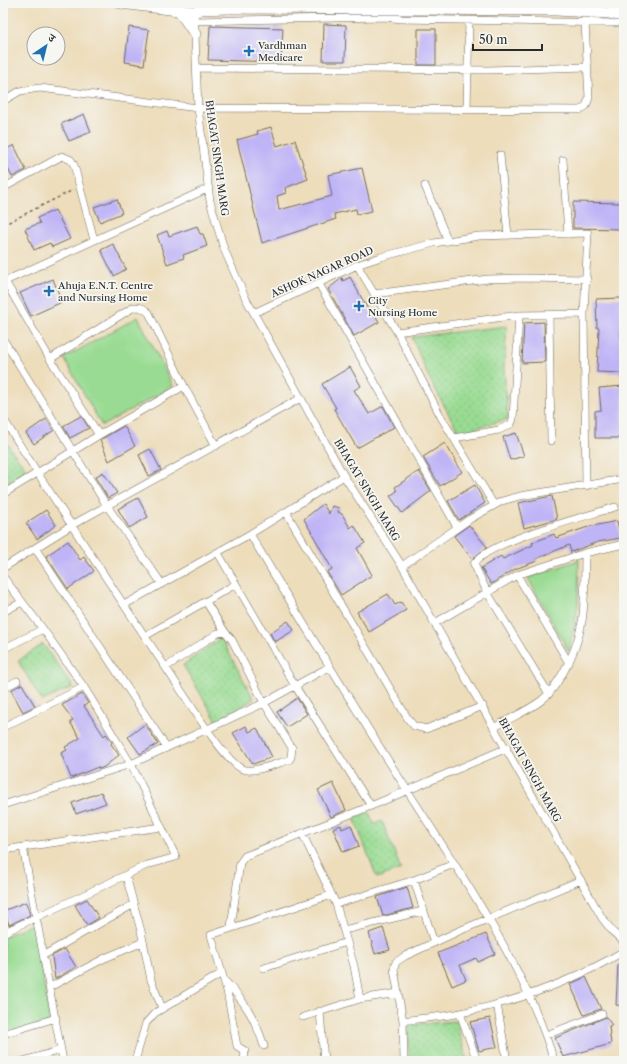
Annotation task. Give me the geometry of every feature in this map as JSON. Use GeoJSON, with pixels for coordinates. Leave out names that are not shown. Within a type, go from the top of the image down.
{"type":"FeatureCollection","features":[{"type":"Feature","properties":{"kind":"street"},"geometry":{"type":"LineString","coordinates":[[121,3],[197,11],[384,17],[402,19],[617,23],[624,17]]}},
{"type":"Feature","properties":{"kind":"street"},"geometry":{"type":"LineString","coordinates":[[3,101],[20,90],[40,88],[198,108],[467,108],[580,110],[586,106],[589,98],[584,3]]}},
{"type":"Feature","properties":{"kind":"street"},"geometry":{"type":"LineString","coordinates":[[197,11],[229,8],[556,10],[592,12],[624,17]]}},
{"type":"Feature","properties":{"kind":"street"},"geometry":{"type":"LineString","coordinates":[[178,9],[195,34]]}},
{"type":"Feature","properties":{"kind":"street","name":"BHAGAT SINGH MARG"},"geometry":{"type":"LineString","coordinates":[[197,11],[195,34],[198,108],[209,188],[214,219],[233,271],[254,313],[344,476],[402,566],[507,748],[539,809],[602,918],[613,932],[624,942]]}},
{"type":"Feature","properties":{"kind":"street"},"geometry":{"type":"LineString","coordinates":[[467,108],[469,20]]}},
{"type":"Feature","properties":{"kind":"street"},"geometry":{"type":"LineString","coordinates":[[197,68],[469,70],[588,67]]}},
{"type":"Feature","properties":{"kind":"street"},"geometry":{"type":"LineString","coordinates":[[500,154],[508,234]]}},
{"type":"Feature","properties":{"kind":"street"},"geometry":{"type":"LineString","coordinates":[[3,188],[62,156],[71,160],[74,165],[94,240]]}},
{"type":"Feature","properties":{"kind":"street"},"geometry":{"type":"LineString","coordinates":[[563,160],[568,234]]}},
{"type":"Feature","properties":{"kind":"street"},"geometry":{"type":"LineString","coordinates":[[425,186],[448,241]]}},
{"type":"Feature","properties":{"kind":"street"},"geometry":{"type":"LineString","coordinates":[[99,435],[50,359],[4,282],[209,188]]}},
{"type":"Feature","properties":{"kind":"street","name":"ASHOK NAGAR ROAD"},"geometry":{"type":"LineString","coordinates":[[254,313],[320,284],[357,265],[381,257],[448,241],[478,236],[588,233],[587,279]]}},
{"type":"Feature","properties":{"kind":"street"},"geometry":{"type":"LineString","coordinates":[[357,265],[397,332],[454,438],[494,506]]}},
{"type":"Feature","properties":{"kind":"street"},"geometry":{"type":"LineString","coordinates":[[374,294],[488,279],[587,279],[584,314],[586,486]]}},
{"type":"Feature","properties":{"kind":"street"},"geometry":{"type":"LineString","coordinates":[[320,284],[457,528]]}},
{"type":"Feature","properties":{"kind":"street"},"geometry":{"type":"LineString","coordinates":[[50,359],[134,307],[140,307],[149,313],[184,386],[216,446]]}},
{"type":"Feature","properties":{"kind":"street"},"geometry":{"type":"LineString","coordinates":[[549,314],[551,441]]}},
{"type":"Feature","properties":{"kind":"street"},"geometry":{"type":"LineString","coordinates":[[397,332],[519,315],[584,314]]}},
{"type":"Feature","properties":{"kind":"street"},"geometry":{"type":"LineString","coordinates":[[454,438],[499,430],[511,424],[513,419],[519,315]]}},
{"type":"Feature","properties":{"kind":"street"},"geometry":{"type":"LineString","coordinates":[[3,338],[107,506],[162,584]]}},
{"type":"Feature","properties":{"kind":"street"},"geometry":{"type":"LineString","coordinates":[[3,494],[99,435],[184,386]]}},
{"type":"Feature","properties":{"kind":"street"},"geometry":{"type":"LineString","coordinates":[[3,568],[72,525],[301,398]]}},
{"type":"Feature","properties":{"kind":"street"},"geometry":{"type":"LineString","coordinates":[[3,418],[37,473],[124,605],[208,730],[235,764],[245,770],[250,771],[289,760],[292,748],[264,703],[232,640],[225,632],[206,602]]}},
{"type":"Feature","properties":{"kind":"street"},"geometry":{"type":"LineString","coordinates":[[124,605],[218,553],[344,476]]}},
{"type":"Feature","properties":{"kind":"street"},"geometry":{"type":"LineString","coordinates":[[402,566],[457,528],[494,506],[520,496],[624,479]]}},
{"type":"Feature","properties":{"kind":"street"},"geometry":{"type":"LineString","coordinates":[[548,694],[487,592],[474,564],[481,556],[529,534],[616,507]]}},
{"type":"Feature","properties":{"kind":"street"},"geometry":{"type":"LineString","coordinates":[[286,512],[414,726],[426,729],[483,706]]}},
{"type":"Feature","properties":{"kind":"street"},"geometry":{"type":"LineString","coordinates":[[250,534],[329,667],[488,920],[530,995],[546,1035],[554,1061]]}},
{"type":"Feature","properties":{"kind":"street"},"geometry":{"type":"LineString","coordinates":[[435,623],[517,575],[585,553],[624,544]]}},
{"type":"Feature","properties":{"kind":"street"},"geometry":{"type":"LineString","coordinates":[[35,548],[167,748]]}},
{"type":"Feature","properties":{"kind":"street"},"geometry":{"type":"LineString","coordinates":[[218,553],[295,686],[371,806]]}},
{"type":"Feature","properties":{"kind":"street"},"geometry":{"type":"LineString","coordinates":[[494,727],[533,705],[548,694],[569,663],[579,641],[584,616],[585,553]]}},
{"type":"Feature","properties":{"kind":"street"},"geometry":{"type":"LineString","coordinates":[[517,575],[569,663]]}},
{"type":"Feature","properties":{"kind":"street"},"geometry":{"type":"LineString","coordinates":[[3,577],[43,629],[84,687],[131,764],[176,857],[147,865],[4,932],[3,921]]}},
{"type":"Feature","properties":{"kind":"street"},"geometry":{"type":"LineString","coordinates":[[145,636],[236,584]]}},
{"type":"Feature","properties":{"kind":"street"},"geometry":{"type":"LineString","coordinates":[[3,612],[22,602]]}},
{"type":"Feature","properties":{"kind":"street"},"geometry":{"type":"LineString","coordinates":[[3,649],[43,629]]}},
{"type":"Feature","properties":{"kind":"street"},"geometry":{"type":"LineString","coordinates":[[166,667],[218,633],[225,632]]}},
{"type":"Feature","properties":{"kind":"street"},"geometry":{"type":"LineString","coordinates":[[3,805],[131,764],[264,703],[329,667]]}},
{"type":"Feature","properties":{"kind":"street"},"geometry":{"type":"LineString","coordinates":[[3,688],[17,681]]}},
{"type":"Feature","properties":{"kind":"street"},"geometry":{"type":"LineString","coordinates":[[3,727],[84,687]]}},
{"type":"Feature","properties":{"kind":"street"},"geometry":{"type":"LineString","coordinates":[[232,927],[240,863],[245,856],[371,806],[507,748]]}},
{"type":"Feature","properties":{"kind":"street"},"geometry":{"type":"LineString","coordinates":[[3,850],[161,827]]}},
{"type":"Feature","properties":{"kind":"street"},"geometry":{"type":"LineString","coordinates":[[302,833],[336,904],[354,966],[360,999]]}},
{"type":"Feature","properties":{"kind":"street"},"geometry":{"type":"LineString","coordinates":[[22,847],[44,954],[63,1061]]}},
{"type":"Feature","properties":{"kind":"street"},"geometry":{"type":"LineString","coordinates":[[336,904],[414,880],[454,864]]}},
{"type":"Feature","properties":{"kind":"street"},"geometry":{"type":"LineString","coordinates":[[126,876],[134,904],[151,980],[162,1008]]}},
{"type":"Feature","properties":{"kind":"street"},"geometry":{"type":"LineString","coordinates":[[414,880],[434,943]]}},
{"type":"Feature","properties":{"kind":"street"},"geometry":{"type":"LineString","coordinates":[[404,1061],[403,1021],[394,969],[396,962],[434,943],[581,880]]}},
{"type":"Feature","properties":{"kind":"street"},"geometry":{"type":"LineString","coordinates":[[244,1061],[245,1051],[237,1046],[223,976],[210,937],[213,933],[331,895]]}},
{"type":"Feature","properties":{"kind":"street"},"geometry":{"type":"LineString","coordinates":[[44,954],[134,904]]}},
{"type":"Feature","properties":{"kind":"street"},"geometry":{"type":"LineString","coordinates":[[344,930],[424,911]]}},
{"type":"Feature","properties":{"kind":"street"},"geometry":{"type":"LineString","coordinates":[[50,987],[105,958],[143,942]]}},
{"type":"Feature","properties":{"kind":"street"},"geometry":{"type":"LineString","coordinates":[[264,968],[347,942]]}},
{"type":"Feature","properties":{"kind":"street"},"geometry":{"type":"LineString","coordinates":[[403,1021],[460,1013],[530,995],[610,960],[624,951]]}},
{"type":"Feature","properties":{"kind":"street"},"geometry":{"type":"LineString","coordinates":[[135,1061],[146,1023],[155,1013],[223,976]]}},
{"type":"Feature","properties":{"kind":"street"},"geometry":{"type":"LineString","coordinates":[[223,976],[243,1000],[257,1023],[264,1046]]}},
{"type":"Feature","properties":{"kind":"street"},"geometry":{"type":"LineString","coordinates":[[303,1016],[360,999],[398,993]]}},
{"type":"Feature","properties":{"kind":"street"},"geometry":{"type":"LineString","coordinates":[[497,1004],[507,1061]]}},
{"type":"Feature","properties":{"kind":"street"},"geometry":{"type":"LineString","coordinates":[[320,1011],[324,1061]]}},
{"type":"Feature","properties":{"kind":"street"},"geometry":{"type":"LineString","coordinates":[[460,1013],[477,1061]]}},
{"type":"Feature","properties":{"kind":"street"},"geometry":{"type":"LineString","coordinates":[[546,1035],[602,1014]]}},
{"type":"Feature","properties":{"kind":"street"},"geometry":{"type":"LineString","coordinates":[[3,1034],[56,1018]]}},
{"type":"Feature","properties":{"kind":"street"},"geometry":{"type":"LineString","coordinates":[[23,1061],[61,1050]]}},
{"type":"Feature","properties":{"kind":"path"},"geometry":{"type":"LineString","coordinates":[[3,225],[80,187]]}},
{"type":"Feature","properties":{"kind":"green space"},"geometry":{"type":"Polygon","coordinates":[[[138,317],[173,386],[102,426],[64,358],[138,317]]]}},
{"type":"Feature","properties":{"kind":"green space"},"geometry":{"type":"Polygon","coordinates":[[[507,326],[504,367],[508,419],[459,433],[427,374],[412,337],[507,326]]]}},
{"type":"Feature","properties":{"kind":"green space"},"geometry":{"type":"Polygon","coordinates":[[[3,439],[27,470],[3,485],[3,439]]]}},
{"type":"Feature","properties":{"kind":"green space"},"geometry":{"type":"Polygon","coordinates":[[[579,560],[578,606],[569,652],[528,578],[579,560]]]}},
{"type":"Feature","properties":{"kind":"green space"},"geometry":{"type":"Polygon","coordinates":[[[221,638],[254,699],[217,721],[183,665],[221,638]]]}},
{"type":"Feature","properties":{"kind":"green space"},"geometry":{"type":"Polygon","coordinates":[[[43,644],[73,687],[42,701],[18,661],[43,644]]]}},
{"type":"Feature","properties":{"kind":"green space"},"geometry":{"type":"Polygon","coordinates":[[[369,812],[374,824],[382,821],[401,869],[377,878],[354,818],[369,812]]]}},
{"type":"Feature","properties":{"kind":"green space"},"geometry":{"type":"Polygon","coordinates":[[[34,923],[50,1021],[3,1037],[3,937],[34,923]]]}},
{"type":"Feature","properties":{"kind":"green space"},"geometry":{"type":"Polygon","coordinates":[[[456,1021],[467,1061],[409,1061],[409,1025],[456,1021]]]}},
{"type":"Feature","properties":{"kind":"building"},"geometry":{"type":"Polygon","coordinates":[[[324,24],[346,25],[345,61],[323,61],[324,24]]]}},
{"type":"Feature","properties":{"kind":"building"},"geometry":{"type":"Polygon","coordinates":[[[210,26],[283,28],[281,62],[208,60],[210,26]]]}},
{"type":"Feature","properties":{"kind":"building"},"geometry":{"type":"Polygon","coordinates":[[[129,27],[149,30],[144,65],[125,62],[129,27]]]}},
{"type":"Feature","properties":{"kind":"building"},"geometry":{"type":"Polygon","coordinates":[[[418,29],[436,29],[436,65],[418,65],[418,29]]]}},
{"type":"Feature","properties":{"kind":"building"},"geometry":{"type":"Polygon","coordinates":[[[84,114],[91,132],[69,141],[61,124],[84,114]]]}},
{"type":"Feature","properties":{"kind":"building"},"geometry":{"type":"Polygon","coordinates":[[[271,127],[277,146],[295,140],[308,179],[285,188],[286,193],[277,196],[279,210],[332,196],[328,175],[362,168],[372,211],[357,214],[356,209],[334,214],[336,219],[262,243],[237,140],[258,134],[257,131],[271,127]]]}},
{"type":"Feature","properties":{"kind":"building"},"geometry":{"type":"Polygon","coordinates":[[[14,145],[26,170],[12,177],[3,158],[3,151],[14,145]]]}},
{"type":"Feature","properties":{"kind":"building"},"geometry":{"type":"Polygon","coordinates":[[[117,199],[122,213],[100,222],[94,207],[117,199]]]}},
{"type":"Feature","properties":{"kind":"building"},"geometry":{"type":"Polygon","coordinates":[[[573,202],[622,203],[622,229],[573,228],[573,202]]]}},
{"type":"Feature","properties":{"kind":"building"},"geometry":{"type":"Polygon","coordinates":[[[55,210],[70,239],[52,247],[50,243],[34,250],[25,229],[40,223],[37,218],[55,210]]]}},
{"type":"Feature","properties":{"kind":"building"},"geometry":{"type":"Polygon","coordinates":[[[197,226],[200,234],[203,234],[207,246],[183,255],[184,258],[167,264],[157,235],[167,231],[169,236],[197,226]]]}},
{"type":"Feature","properties":{"kind":"building"},"geometry":{"type":"Polygon","coordinates":[[[113,244],[126,269],[114,276],[101,250],[113,244]]]}},
{"type":"Feature","properties":{"kind":"building"},"geometry":{"type":"Polygon","coordinates":[[[350,277],[369,311],[372,309],[379,322],[354,336],[328,289],[342,278],[343,281],[350,277]]]}},
{"type":"Feature","properties":{"kind":"building"},"geometry":{"type":"Polygon","coordinates":[[[53,279],[62,302],[31,316],[20,293],[53,279]]]}},
{"type":"Feature","properties":{"kind":"building"},"geometry":{"type":"Polygon","coordinates":[[[621,298],[621,337],[624,337],[622,373],[597,372],[599,328],[597,328],[596,299],[621,298]]]}},
{"type":"Feature","properties":{"kind":"building"},"geometry":{"type":"Polygon","coordinates":[[[544,322],[545,362],[522,363],[524,323],[544,322]]]}},
{"type":"Feature","properties":{"kind":"building"},"geometry":{"type":"Polygon","coordinates":[[[350,367],[361,386],[354,390],[369,414],[383,406],[394,427],[357,448],[334,409],[336,408],[322,384],[350,367]]]}},
{"type":"Feature","properties":{"kind":"building"},"geometry":{"type":"Polygon","coordinates":[[[623,386],[623,438],[595,438],[595,411],[601,410],[599,388],[623,386]]]}},
{"type":"Feature","properties":{"kind":"building"},"geometry":{"type":"Polygon","coordinates":[[[81,416],[89,428],[70,438],[63,426],[81,416]]]}},
{"type":"Feature","properties":{"kind":"building"},"geometry":{"type":"Polygon","coordinates":[[[46,419],[54,430],[34,444],[26,433],[46,419]]]}},
{"type":"Feature","properties":{"kind":"building"},"geometry":{"type":"Polygon","coordinates":[[[124,426],[135,446],[109,461],[100,440],[124,426]]]}},
{"type":"Feature","properties":{"kind":"building"},"geometry":{"type":"Polygon","coordinates":[[[516,433],[524,456],[510,460],[503,437],[516,433]]]}},
{"type":"Feature","properties":{"kind":"building"},"geometry":{"type":"Polygon","coordinates":[[[445,443],[462,472],[440,486],[423,457],[445,443]]]}},
{"type":"Feature","properties":{"kind":"building"},"geometry":{"type":"Polygon","coordinates":[[[150,449],[161,470],[149,476],[139,455],[150,449]]]}},
{"type":"Feature","properties":{"kind":"building"},"geometry":{"type":"Polygon","coordinates":[[[419,471],[431,491],[402,513],[390,496],[397,491],[395,487],[419,471]]]}},
{"type":"Feature","properties":{"kind":"building"},"geometry":{"type":"Polygon","coordinates":[[[103,472],[117,493],[108,498],[95,477],[103,472]]]}},
{"type":"Feature","properties":{"kind":"building"},"geometry":{"type":"Polygon","coordinates":[[[475,485],[485,503],[459,520],[448,501],[475,485]]]}},
{"type":"Feature","properties":{"kind":"building"},"geometry":{"type":"Polygon","coordinates":[[[552,496],[557,519],[524,528],[518,503],[552,496]]]}},
{"type":"Feature","properties":{"kind":"building"},"geometry":{"type":"Polygon","coordinates":[[[138,498],[148,517],[129,528],[118,509],[138,498]]]}},
{"type":"Feature","properties":{"kind":"building"},"geometry":{"type":"Polygon","coordinates":[[[323,504],[329,514],[332,506],[339,508],[338,512],[342,514],[350,528],[354,525],[365,543],[357,548],[372,575],[341,595],[327,572],[332,569],[304,519],[323,504]]]}},
{"type":"Feature","properties":{"kind":"building"},"geometry":{"type":"Polygon","coordinates":[[[46,510],[56,525],[37,539],[26,523],[46,510]]]}},
{"type":"Feature","properties":{"kind":"building"},"geometry":{"type":"Polygon","coordinates":[[[617,521],[621,538],[598,542],[571,552],[569,545],[536,559],[537,561],[515,569],[491,584],[481,568],[501,556],[503,559],[533,545],[532,543],[554,534],[556,538],[588,527],[617,521]]]}},
{"type":"Feature","properties":{"kind":"building"},"geometry":{"type":"Polygon","coordinates":[[[469,525],[487,547],[472,559],[454,536],[469,525]]]}},
{"type":"Feature","properties":{"kind":"building"},"geometry":{"type":"Polygon","coordinates":[[[68,541],[80,560],[84,557],[94,571],[68,589],[46,556],[68,541]]]}},
{"type":"Feature","properties":{"kind":"building"},"geometry":{"type":"Polygon","coordinates":[[[388,594],[395,605],[401,602],[406,610],[369,632],[357,612],[388,594]]]}},
{"type":"Feature","properties":{"kind":"building"},"geometry":{"type":"Polygon","coordinates":[[[288,621],[294,630],[275,642],[270,633],[288,621]]]}},
{"type":"Feature","properties":{"kind":"building"},"geometry":{"type":"Polygon","coordinates":[[[22,684],[35,706],[23,712],[11,690],[22,684]]]}},
{"type":"Feature","properties":{"kind":"building"},"geometry":{"type":"Polygon","coordinates":[[[82,694],[88,703],[84,706],[104,736],[106,734],[112,742],[111,744],[119,755],[104,767],[99,769],[98,767],[71,778],[61,753],[67,750],[65,747],[80,738],[70,722],[73,720],[62,705],[82,694]]]}},
{"type":"Feature","properties":{"kind":"building"},"geometry":{"type":"Polygon","coordinates":[[[297,698],[307,714],[287,727],[277,712],[297,698]]]}},
{"type":"Feature","properties":{"kind":"building"},"geometry":{"type":"Polygon","coordinates":[[[145,724],[158,744],[140,754],[128,737],[145,724]]]}},
{"type":"Feature","properties":{"kind":"building"},"geometry":{"type":"Polygon","coordinates":[[[246,726],[249,732],[257,728],[272,757],[253,764],[233,733],[246,726]]]}},
{"type":"Feature","properties":{"kind":"building"},"geometry":{"type":"Polygon","coordinates":[[[333,783],[346,810],[331,817],[318,790],[333,783]]]}},
{"type":"Feature","properties":{"kind":"building"},"geometry":{"type":"Polygon","coordinates":[[[101,792],[106,803],[76,814],[72,803],[101,792]]]}},
{"type":"Feature","properties":{"kind":"building"},"geometry":{"type":"Polygon","coordinates":[[[341,825],[342,829],[351,825],[359,846],[343,852],[333,828],[341,825]]]}},
{"type":"Feature","properties":{"kind":"building"},"geometry":{"type":"Polygon","coordinates":[[[407,887],[413,908],[383,916],[377,897],[407,887]]]}},
{"type":"Feature","properties":{"kind":"building"},"geometry":{"type":"Polygon","coordinates":[[[87,899],[99,918],[87,925],[75,905],[87,899]]]}},
{"type":"Feature","properties":{"kind":"building"},"geometry":{"type":"Polygon","coordinates":[[[26,902],[30,915],[9,925],[7,918],[3,916],[3,911],[26,902]]]}},
{"type":"Feature","properties":{"kind":"building"},"geometry":{"type":"Polygon","coordinates":[[[383,928],[390,950],[375,954],[369,933],[383,928]]]}},
{"type":"Feature","properties":{"kind":"building"},"geometry":{"type":"Polygon","coordinates":[[[486,934],[495,954],[478,962],[476,958],[460,965],[466,980],[452,986],[438,953],[486,934]]]}},
{"type":"Feature","properties":{"kind":"building"},"geometry":{"type":"Polygon","coordinates":[[[65,949],[76,967],[55,979],[52,956],[65,949]]]}},
{"type":"Feature","properties":{"kind":"building"},"geometry":{"type":"Polygon","coordinates":[[[618,964],[624,964],[624,1006],[616,1005],[618,964]]]}},
{"type":"Feature","properties":{"kind":"building"},"geometry":{"type":"Polygon","coordinates":[[[586,977],[601,1009],[584,1015],[570,984],[586,977]]]}},
{"type":"Feature","properties":{"kind":"building"},"geometry":{"type":"Polygon","coordinates":[[[606,1017],[612,1025],[609,1026],[611,1044],[563,1057],[555,1038],[606,1017]]]}},
{"type":"Feature","properties":{"kind":"building"},"geometry":{"type":"Polygon","coordinates":[[[490,1018],[497,1047],[479,1051],[470,1022],[490,1018]]]}},
{"type":"Feature","properties":{"kind":"place","name":"Vardhman Medicare"},"geometry":{"type":"Point","coordinates":[249,51]}},
{"type":"Feature","properties":{"kind":"place","name":"Ahuja E.N.T. Centre and Nursing Home"},"geometry":{"type":"Point","coordinates":[49,291]}},
{"type":"Feature","properties":{"kind":"place","name":"City Nursing Home"},"geometry":{"type":"Point","coordinates":[359,306]}}]}
